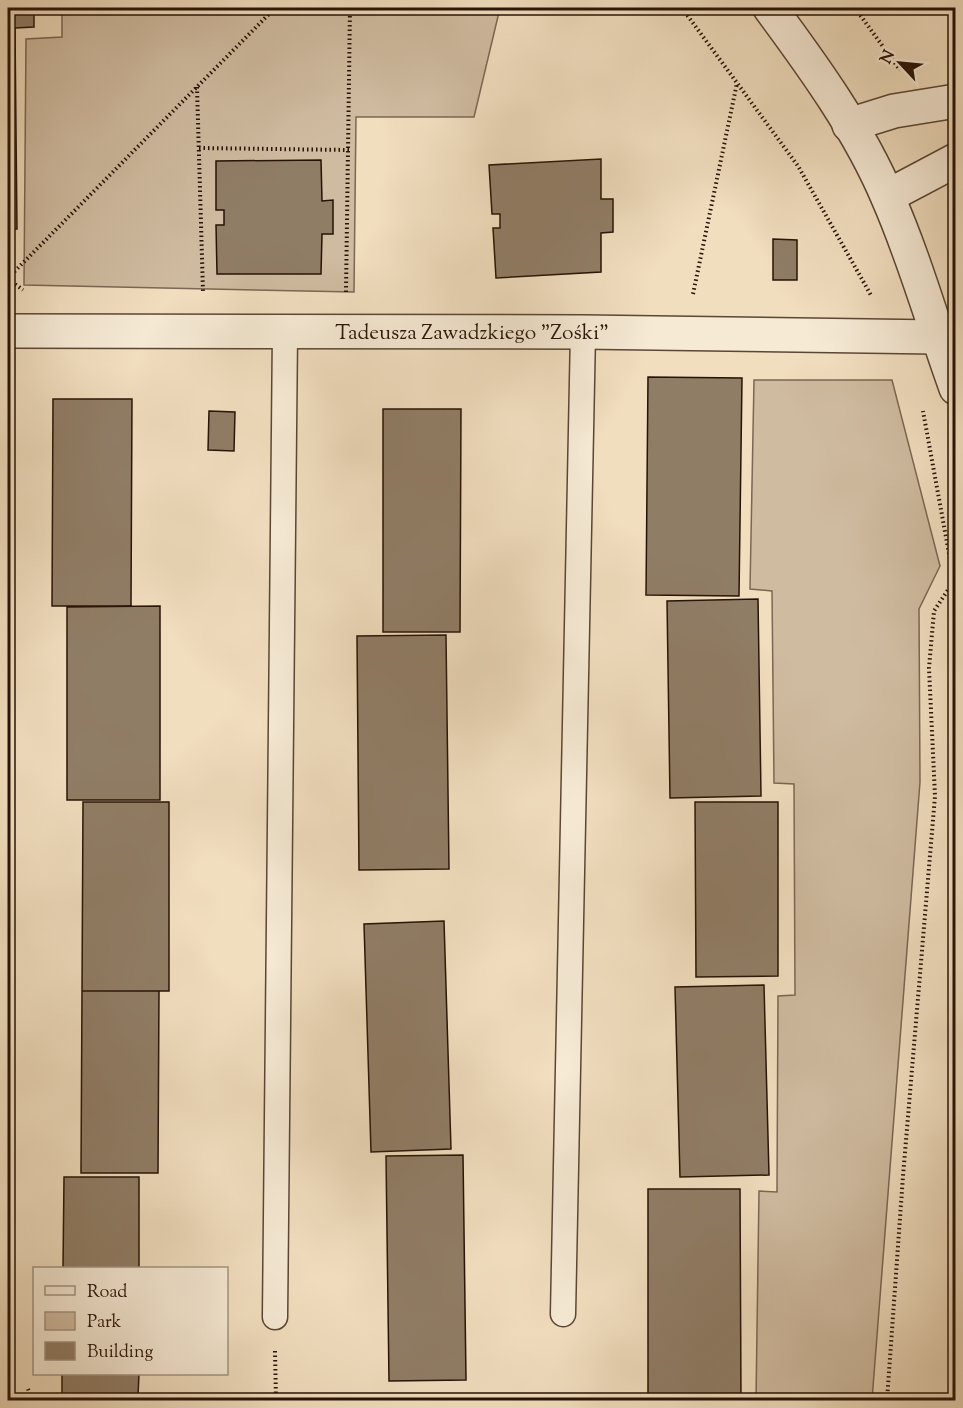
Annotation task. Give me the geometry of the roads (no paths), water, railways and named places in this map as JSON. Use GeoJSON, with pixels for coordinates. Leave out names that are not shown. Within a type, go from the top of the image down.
{"type":"FeatureCollection","features":[{"type":"Feature","properties":{"kind":"street"},"geometry":{"type":"LineString","coordinates":[[770,8],[804,53],[849,125],[888,196],[956,388]]}},
{"type":"Feature","properties":{"kind":"street"},"geometry":{"type":"LineString","coordinates":[[849,125],[894,111],[956,101]]}},
{"type":"Feature","properties":{"kind":"street"},"geometry":{"type":"LineString","coordinates":[[888,196],[956,160]]}},
{"type":"Feature","properties":{"kind":"street","name":"Tadeusza Zawadzkiego \"Zośki\""},"geometry":{"type":"LineString","coordinates":[[8,332],[583,332],[937,337]]}},
{"type":"Feature","properties":{"kind":"lane"},"geometry":{"type":"LineString","coordinates":[[275,1317],[285,332]]}},
{"type":"Feature","properties":{"kind":"lane"},"geometry":{"type":"LineString","coordinates":[[563,1314],[583,332]]}}]}
